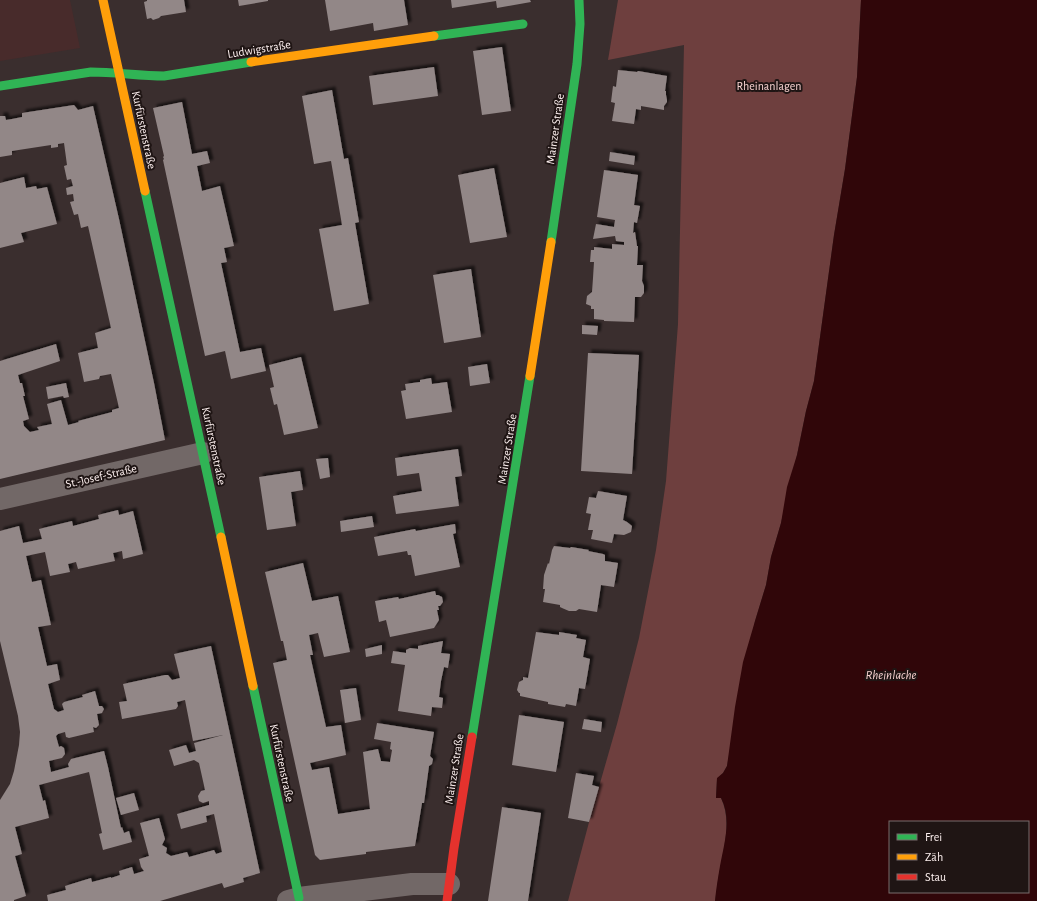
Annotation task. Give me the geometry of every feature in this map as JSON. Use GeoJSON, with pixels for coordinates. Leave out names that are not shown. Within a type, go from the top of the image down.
{"type":"FeatureCollection","features":[{"type":"Feature","properties":{"kind":"street","name":"Kurfürstenstraße"},"geometry":{"type":"LineString","coordinates":[[103,0],[203,453],[293,899]]}},
{"type":"Feature","properties":{"kind":"street","name":"Mainzer Straße"},"geometry":{"type":"LineString","coordinates":[[448,893],[467,765],[535,348],[577,64],[580,24],[579,0]]}},
{"type":"Feature","properties":{"kind":"street","name":"Ludwigstraße"},"geometry":{"type":"LineString","coordinates":[[0,86],[91,72],[120,72],[164,76],[282,57],[522,24]]}},
{"type":"Feature","properties":{"kind":"street","name":"St.-Josef-Straße"},"geometry":{"type":"LineString","coordinates":[[0,499],[203,453]]}},
{"type":"Feature","properties":{"kind":"street"},"geometry":{"type":"LineString","coordinates":[[293,899],[412,884],[448,893]]}},
{"type":"Feature","properties":{"kind":"shaded area"},"geometry":{"type":"Polygon","coordinates":[[[0,0],[70,0],[80,48],[0,61],[0,0]]]}},
{"type":"Feature","properties":{"kind":"green space","name":"Rheinanlagen"},"geometry":{"type":"Polygon","coordinates":[[[618,0],[861,0],[857,77],[814,381],[781,523],[771,557],[766,585],[755,621],[727,766],[717,779],[716,798],[721,798],[724,806],[726,814],[726,831],[715,901],[568,901],[639,638],[656,550],[666,481],[678,324],[684,45],[608,60],[618,0]]]}},
{"type":"Feature","properties":{"kind":"water","name":"Rheinlache"},"geometry":{"type":"Polygon","coordinates":[[[861,0],[1037,0],[1037,901],[715,901],[727,823],[721,798],[716,798],[717,778],[723,773],[727,766],[743,662],[766,585],[771,557],[781,523],[787,487],[797,455],[814,381],[834,235],[845,169],[857,77],[861,0]]]}},
{"type":"Feature","properties":{"kind":"building"},"geometry":{"type":"Polygon","coordinates":[[[147,0],[184,0],[186,12],[161,16],[153,20],[151,18],[147,19],[144,2],[147,0]]]}},
{"type":"Feature","properties":{"kind":"building"},"geometry":{"type":"Polygon","coordinates":[[[238,0],[268,0],[268,1],[239,6],[238,0]]]}},
{"type":"Feature","properties":{"kind":"building"},"geometry":{"type":"Polygon","coordinates":[[[325,0],[404,0],[408,25],[374,31],[373,23],[330,31],[325,0]]]}},
{"type":"Feature","properties":{"kind":"building"},"geometry":{"type":"Polygon","coordinates":[[[451,0],[530,0],[531,2],[497,8],[496,1],[452,8],[451,0]]]}},
{"type":"Feature","properties":{"kind":"building"},"geometry":{"type":"Polygon","coordinates":[[[502,47],[511,111],[482,115],[473,51],[502,47]]]}},
{"type":"Feature","properties":{"kind":"building"},"geometry":{"type":"Polygon","coordinates":[[[434,67],[438,96],[373,105],[369,76],[434,67]]]}},
{"type":"Feature","properties":{"kind":"building"},"geometry":{"type":"Polygon","coordinates":[[[618,70],[638,71],[667,76],[665,91],[667,102],[664,106],[664,110],[641,106],[641,110],[636,109],[634,124],[612,121],[615,103],[611,102],[613,86],[616,87],[618,70]]]}},
{"type":"Feature","properties":{"kind":"building"},"geometry":{"type":"Polygon","coordinates":[[[332,90],[344,159],[348,158],[359,222],[355,223],[369,304],[334,311],[319,229],[342,225],[331,161],[314,164],[302,96],[332,90]]]}},
{"type":"Feature","properties":{"kind":"building"},"geometry":{"type":"Polygon","coordinates":[[[182,102],[192,154],[207,151],[210,163],[197,166],[202,191],[220,186],[234,246],[224,248],[227,262],[221,263],[240,352],[261,348],[266,371],[231,379],[225,351],[205,356],[153,108],[182,102]]]}},
{"type":"Feature","properties":{"kind":"building"},"geometry":{"type":"Polygon","coordinates":[[[74,105],[78,110],[93,106],[119,219],[165,440],[0,479],[0,361],[56,344],[60,361],[18,375],[20,383],[22,383],[25,396],[23,396],[29,419],[23,421],[24,426],[30,432],[39,430],[37,427],[52,424],[47,404],[61,400],[68,425],[112,412],[112,410],[119,408],[111,374],[100,376],[99,379],[84,382],[78,353],[98,348],[95,333],[111,328],[88,226],[81,228],[78,214],[74,215],[70,202],[74,201],[73,194],[67,195],[66,188],[73,186],[71,179],[67,180],[64,166],[67,165],[64,143],[58,144],[58,147],[51,148],[51,145],[12,151],[12,155],[0,157],[0,116],[5,116],[6,120],[22,117],[22,113],[74,105]]]}},
{"type":"Feature","properties":{"kind":"building"},"geometry":{"type":"Polygon","coordinates":[[[610,152],[635,156],[634,165],[609,161],[610,152]]]}},
{"type":"Feature","properties":{"kind":"building"},"geometry":{"type":"Polygon","coordinates":[[[494,168],[507,237],[470,243],[458,175],[494,168]]]}},
{"type":"Feature","properties":{"kind":"building"},"geometry":{"type":"Polygon","coordinates":[[[604,170],[638,175],[634,205],[640,206],[637,223],[634,222],[633,233],[635,232],[638,246],[637,265],[643,265],[642,281],[644,293],[641,297],[635,297],[634,322],[604,321],[594,319],[594,309],[591,309],[591,306],[586,304],[587,296],[592,292],[594,262],[590,262],[591,250],[594,250],[594,247],[612,249],[612,244],[624,245],[624,242],[616,241],[615,236],[593,239],[596,224],[614,227],[615,220],[597,217],[604,170]]]}},
{"type":"Feature","properties":{"kind":"building"},"geometry":{"type":"Polygon","coordinates":[[[24,177],[26,188],[36,186],[37,189],[47,187],[57,224],[21,233],[24,242],[0,248],[0,183],[24,177]]]}},
{"type":"Feature","properties":{"kind":"building"},"geometry":{"type":"Polygon","coordinates":[[[471,269],[481,337],[444,343],[433,275],[471,269]]]}},
{"type":"Feature","properties":{"kind":"building"},"geometry":{"type":"Polygon","coordinates":[[[582,325],[598,326],[597,335],[582,334],[582,325]]]}},
{"type":"Feature","properties":{"kind":"building"},"geometry":{"type":"Polygon","coordinates":[[[588,353],[639,355],[632,474],[581,471],[588,353]]]}},
{"type":"Feature","properties":{"kind":"building"},"geometry":{"type":"Polygon","coordinates":[[[301,357],[318,428],[284,435],[277,404],[274,405],[270,388],[274,387],[269,365],[301,357]]]}},
{"type":"Feature","properties":{"kind":"building"},"geometry":{"type":"Polygon","coordinates":[[[487,364],[490,383],[470,386],[468,367],[487,364]]]}},
{"type":"Feature","properties":{"kind":"building"},"geometry":{"type":"Polygon","coordinates":[[[431,378],[432,384],[447,382],[452,412],[406,419],[401,391],[406,390],[405,384],[420,382],[420,380],[431,378]]]}},
{"type":"Feature","properties":{"kind":"building"},"geometry":{"type":"Polygon","coordinates":[[[66,383],[69,397],[64,398],[63,396],[48,399],[46,387],[66,383]]]}},
{"type":"Feature","properties":{"kind":"building"},"geometry":{"type":"Polygon","coordinates":[[[458,449],[462,476],[455,477],[459,506],[396,514],[393,496],[422,491],[419,473],[397,476],[395,458],[458,449]]]}},
{"type":"Feature","properties":{"kind":"building"},"geometry":{"type":"Polygon","coordinates":[[[328,458],[330,477],[320,479],[316,459],[328,458]]]}},
{"type":"Feature","properties":{"kind":"building"},"geometry":{"type":"Polygon","coordinates":[[[300,471],[303,490],[291,492],[296,526],[267,530],[259,477],[300,471]]]}},
{"type":"Feature","properties":{"kind":"building"},"geometry":{"type":"Polygon","coordinates":[[[598,491],[627,496],[623,520],[632,526],[631,532],[624,535],[614,534],[612,543],[591,539],[593,530],[588,530],[591,514],[586,513],[589,497],[596,498],[598,491]]]}},
{"type":"Feature","properties":{"kind":"building"},"geometry":{"type":"Polygon","coordinates":[[[118,510],[119,515],[133,511],[143,554],[123,559],[122,551],[113,553],[115,561],[78,569],[76,562],[68,564],[70,572],[50,576],[45,552],[26,556],[32,582],[41,580],[51,625],[38,627],[47,666],[57,664],[60,680],[48,684],[54,709],[58,712],[64,710],[62,704],[64,702],[83,697],[82,695],[95,691],[99,706],[102,706],[104,709],[102,713],[97,714],[99,725],[96,728],[93,727],[94,732],[69,738],[66,737],[65,732],[56,736],[59,747],[61,746],[64,748],[65,754],[62,758],[49,761],[51,772],[69,767],[68,764],[71,759],[104,751],[121,828],[122,827],[124,833],[129,831],[132,842],[103,850],[99,834],[102,833],[89,772],[39,785],[43,801],[45,800],[49,818],[15,827],[22,854],[15,856],[26,896],[14,901],[0,901],[0,800],[10,784],[14,771],[20,732],[18,716],[0,641],[0,531],[19,526],[23,543],[42,539],[39,529],[72,521],[73,526],[99,519],[98,515],[118,510]]]}},
{"type":"Feature","properties":{"kind":"building"},"geometry":{"type":"Polygon","coordinates":[[[372,516],[374,527],[341,532],[340,521],[372,516]]]}},
{"type":"Feature","properties":{"kind":"building"},"geometry":{"type":"Polygon","coordinates":[[[455,524],[456,533],[453,534],[460,567],[415,576],[411,555],[408,555],[407,551],[378,556],[374,537],[415,529],[416,531],[455,524]]]}},
{"type":"Feature","properties":{"kind":"building"},"geometry":{"type":"Polygon","coordinates":[[[554,546],[589,550],[588,551],[605,555],[605,561],[618,563],[614,587],[601,585],[597,612],[579,609],[576,611],[569,611],[560,607],[560,605],[543,602],[545,589],[543,589],[544,575],[554,546]]]}},
{"type":"Feature","properties":{"kind":"building"},"geometry":{"type":"Polygon","coordinates":[[[303,563],[312,601],[338,596],[350,652],[324,657],[318,633],[309,635],[313,655],[310,655],[326,727],[341,725],[346,755],[310,763],[312,770],[329,767],[338,814],[370,809],[363,752],[378,749],[381,761],[390,762],[392,750],[390,749],[391,742],[374,739],[377,723],[434,732],[430,756],[433,759],[432,764],[429,766],[424,803],[422,803],[415,846],[366,852],[366,854],[320,860],[315,855],[273,663],[287,660],[283,641],[281,641],[265,572],[303,563]]]}},
{"type":"Feature","properties":{"kind":"building"},"geometry":{"type":"Polygon","coordinates":[[[435,591],[436,595],[442,597],[443,602],[440,606],[438,606],[439,610],[437,610],[439,620],[434,628],[390,637],[386,620],[379,622],[375,601],[398,597],[399,599],[435,591]]]}},
{"type":"Feature","properties":{"kind":"building"},"geometry":{"type":"Polygon","coordinates":[[[536,632],[559,635],[559,632],[577,635],[576,638],[586,640],[583,657],[590,659],[585,689],[579,688],[576,706],[566,704],[565,707],[548,704],[548,702],[520,696],[520,693],[517,690],[519,682],[523,680],[523,677],[528,678],[536,632]]]}},
{"type":"Feature","properties":{"kind":"building"},"geometry":{"type":"Polygon","coordinates":[[[443,641],[441,653],[450,654],[448,668],[444,667],[441,681],[439,697],[443,698],[442,708],[432,707],[431,716],[398,711],[405,665],[391,663],[393,651],[406,653],[406,650],[410,648],[418,649],[418,646],[443,641]]]}},
{"type":"Feature","properties":{"kind":"building"},"geometry":{"type":"Polygon","coordinates":[[[382,645],[382,654],[366,657],[365,649],[382,645]]]}},
{"type":"Feature","properties":{"kind":"building"},"geometry":{"type":"Polygon","coordinates":[[[211,646],[260,873],[243,878],[244,882],[224,888],[222,883],[160,901],[48,901],[47,895],[66,890],[65,886],[91,878],[92,882],[111,878],[120,875],[119,871],[132,867],[134,874],[144,871],[141,867],[139,859],[149,856],[140,823],[159,818],[165,839],[162,845],[167,848],[166,853],[171,856],[187,852],[189,857],[214,850],[216,854],[222,852],[214,814],[206,816],[207,822],[181,829],[177,814],[209,805],[209,801],[203,803],[199,801],[198,796],[201,791],[205,790],[199,763],[194,760],[174,766],[169,750],[186,745],[189,753],[196,751],[194,743],[223,735],[193,741],[185,700],[177,702],[178,706],[176,709],[122,719],[119,702],[127,701],[123,684],[165,675],[168,675],[172,680],[180,678],[174,654],[211,646]]]}},
{"type":"Feature","properties":{"kind":"building"},"geometry":{"type":"Polygon","coordinates":[[[356,688],[361,720],[345,723],[340,690],[356,688]]]}},
{"type":"Feature","properties":{"kind":"building"},"geometry":{"type":"Polygon","coordinates":[[[519,715],[564,722],[556,772],[512,765],[519,715]]]}},
{"type":"Feature","properties":{"kind":"building"},"geometry":{"type":"Polygon","coordinates":[[[584,719],[602,722],[601,732],[582,729],[584,719]]]}},
{"type":"Feature","properties":{"kind":"building"},"geometry":{"type":"Polygon","coordinates":[[[576,773],[594,776],[592,785],[599,787],[589,822],[568,818],[576,773]]]}},
{"type":"Feature","properties":{"kind":"building"},"geometry":{"type":"Polygon","coordinates":[[[134,793],[139,810],[121,815],[116,798],[134,793]]]}},
{"type":"Feature","properties":{"kind":"building"},"geometry":{"type":"Polygon","coordinates":[[[502,807],[541,813],[528,901],[488,901],[502,807]]]}},
{"type":"Feature","properties":{"kind":"traffic: fast"},"geometry":{"type":"LineString","coordinates":[[551,242],[577,64],[580,24],[579,0]]}},
{"type":"Feature","properties":{"kind":"traffic: fast"},"geometry":{"type":"LineString","coordinates":[[434,36],[523,24]]}},
{"type":"Feature","properties":{"kind":"traffic: fast"},"geometry":{"type":"LineString","coordinates":[[0,86],[91,72],[164,76],[251,62]]}},
{"type":"Feature","properties":{"kind":"traffic: fast"},"geometry":{"type":"LineString","coordinates":[[145,191],[221,537]]}},
{"type":"Feature","properties":{"kind":"traffic: fast"},"geometry":{"type":"LineString","coordinates":[[472,737],[530,376]]}},
{"type":"Feature","properties":{"kind":"traffic: fast"},"geometry":{"type":"LineString","coordinates":[[253,686],[299,898]]}},
{"type":"Feature","properties":{"kind":"traffic: slow"},"geometry":{"type":"LineString","coordinates":[[103,0],[145,191]]}},
{"type":"Feature","properties":{"kind":"traffic: slow"},"geometry":{"type":"LineString","coordinates":[[251,62],[434,36]]}},
{"type":"Feature","properties":{"kind":"traffic: slow"},"geometry":{"type":"LineString","coordinates":[[530,376],[551,242]]}},
{"type":"Feature","properties":{"kind":"traffic: slow"},"geometry":{"type":"LineString","coordinates":[[221,537],[253,686]]}},
{"type":"Feature","properties":{"kind":"traffic: jam"},"geometry":{"type":"LineString","coordinates":[[447,901],[472,737]]}}]}
